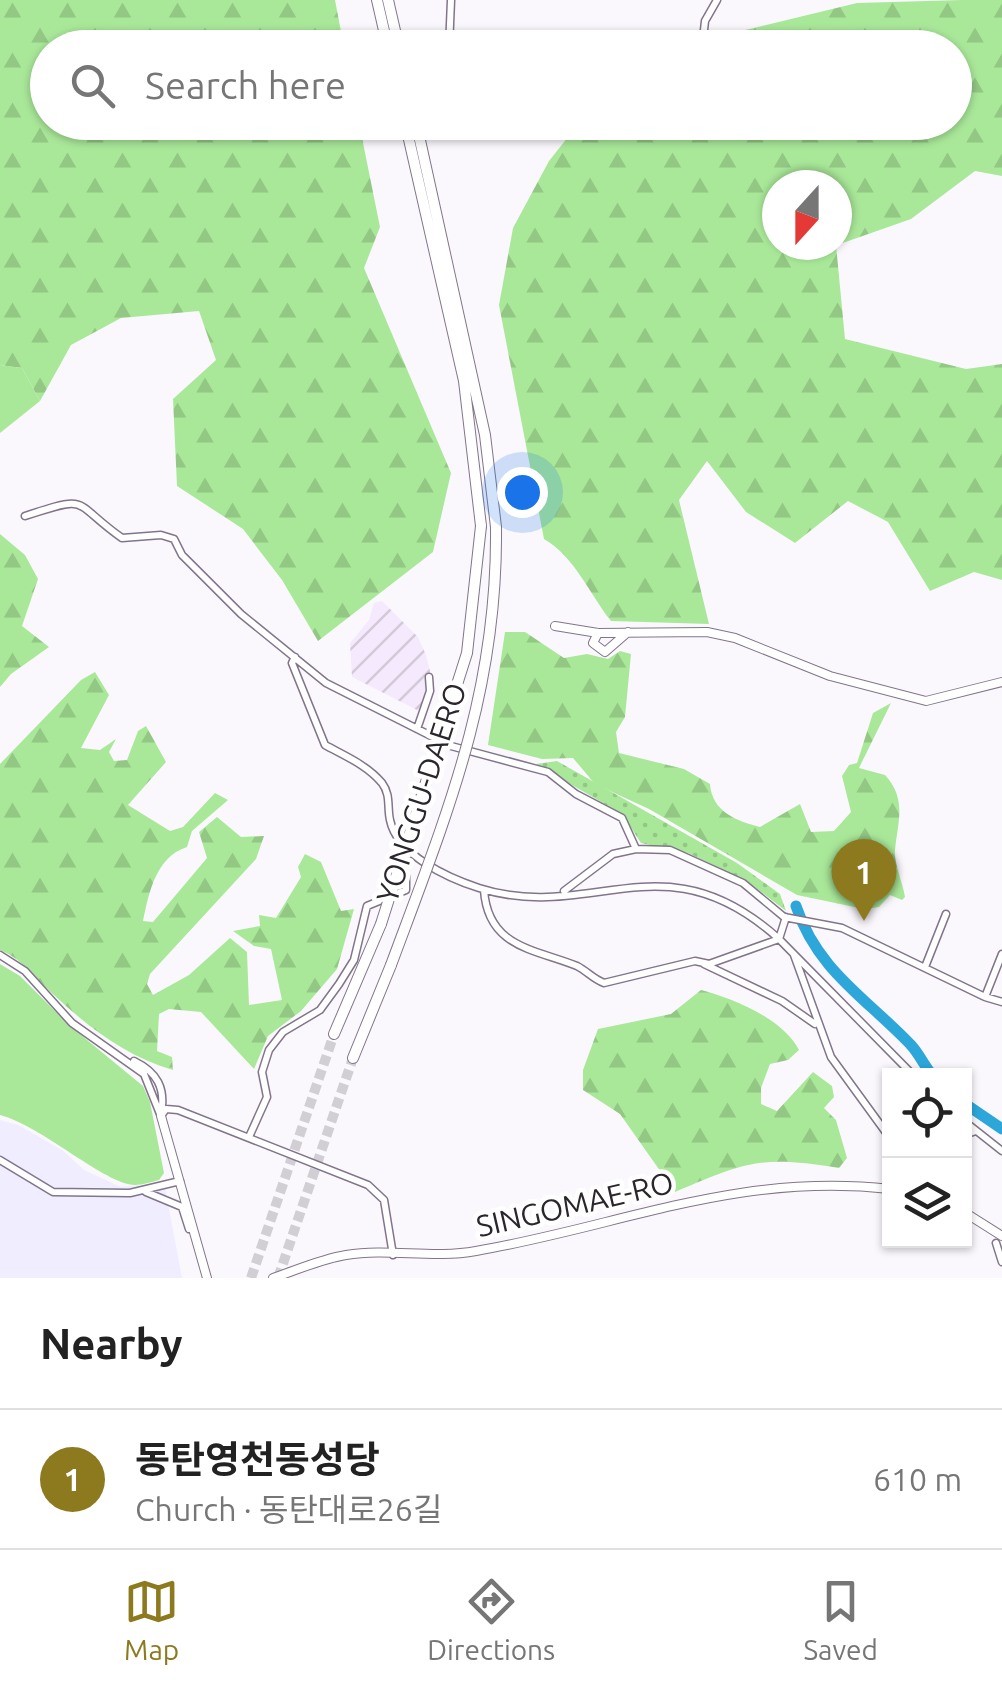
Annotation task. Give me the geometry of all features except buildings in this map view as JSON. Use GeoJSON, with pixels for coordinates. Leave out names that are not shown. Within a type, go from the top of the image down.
{"type":"FeatureCollection","features":[{"type":"Feature","properties":{"kind":"highway"},"geometry":{"type":"LineString","coordinates":[[377,0],[384,30]]}},
{"type":"Feature","properties":{"kind":"highway"},"geometry":{"type":"LineString","coordinates":[[388,0],[395,30]]}},
{"type":"Feature","properties":{"kind":"highway","name":"YONGGU-DAERO"},"geometry":{"type":"LineString","coordinates":[[334,1034],[380,924],[464,666],[480,526],[464,381],[409,140]]}},
{"type":"Feature","properties":{"kind":"highway","name":"YONGGU-DAERO"},"geometry":{"type":"LineString","coordinates":[[353,1058],[444,824],[482,699],[494,611],[496,528],[485,436],[420,140]]}},
{"type":"Feature","properties":{"kind":"street"},"geometry":{"type":"LineString","coordinates":[[450,30],[451,0]]}},
{"type":"Feature","properties":{"kind":"street"},"geometry":{"type":"LineString","coordinates":[[704,30],[717,0]]}},
{"type":"Feature","properties":{"kind":"street"},"geometry":{"type":"LineString","coordinates":[[25,516],[72,500],[84,504],[122,538],[161,535],[174,539],[182,554],[241,614],[344,695],[479,755],[548,772],[576,794],[622,818],[636,849]]}},
{"type":"Feature","properties":{"kind":"street"},"geometry":{"type":"LineString","coordinates":[[555,626],[598,633],[707,632],[735,638],[830,676],[926,701],[1002,682]]}},
{"type":"Feature","properties":{"kind":"street"},"geometry":{"type":"LineString","coordinates":[[598,633],[593,643],[606,652],[628,632]]}},
{"type":"Feature","properties":{"kind":"street"},"geometry":{"type":"LineString","coordinates":[[296,657],[292,663],[324,745],[362,765],[381,783],[388,795],[390,822],[408,849],[437,869],[484,890],[525,895],[640,885],[704,892],[740,908],[779,939],[906,1068]]}},
{"type":"Feature","properties":{"kind":"street"},"geometry":{"type":"LineString","coordinates":[[417,729],[430,691],[429,677]]}},
{"type":"Feature","properties":{"kind":"street"},"geometry":{"type":"LineString","coordinates":[[249,1137],[267,1097],[262,1072],[269,1050],[283,1032],[320,1010],[339,984],[354,960],[366,908],[406,890],[406,876],[395,864],[398,853],[408,849]]}},
{"type":"Feature","properties":{"kind":"street"},"geometry":{"type":"LineString","coordinates":[[562,892],[613,854],[636,849],[680,853],[743,884],[770,910],[788,918],[842,928],[958,988],[1002,1002]]}},
{"type":"Feature","properties":{"kind":"street"},"geometry":{"type":"LineString","coordinates":[[484,890],[494,922],[518,948],[575,966],[594,980],[613,982],[685,963],[703,964],[779,939],[788,918]]}},
{"type":"Feature","properties":{"kind":"street"},"geometry":{"type":"LineString","coordinates":[[925,968],[946,914]]}},
{"type":"Feature","properties":{"kind":"street"},"geometry":{"type":"LineString","coordinates":[[794,953],[816,1025],[831,1057],[882,1127]]}},
{"type":"Feature","properties":{"kind":"street"},"geometry":{"type":"LineString","coordinates":[[986,997],[1002,954]]}},
{"type":"Feature","properties":{"kind":"street"},"geometry":{"type":"LineString","coordinates":[[0,956],[25,971],[72,1023],[127,1059],[150,1080],[207,1278]]}},
{"type":"Feature","properties":{"kind":"street"},"geometry":{"type":"LineString","coordinates":[[703,964],[782,1001],[816,1025]]}},
{"type":"Feature","properties":{"kind":"street"},"geometry":{"type":"LineString","coordinates":[[127,1059],[153,1070],[162,1092],[178,1110]]}},
{"type":"Feature","properties":{"kind":"street"},"geometry":{"type":"LineString","coordinates":[[161,1116],[162,1092]]}},
{"type":"Feature","properties":{"kind":"street"},"geometry":{"type":"LineString","coordinates":[[161,1116],[166,1109],[178,1110],[378,1190],[388,1212],[394,1256]]}},
{"type":"Feature","properties":{"kind":"street"},"geometry":{"type":"LineString","coordinates":[[972,1127],[1002,1150]]}},
{"type":"Feature","properties":{"kind":"street"},"geometry":{"type":"LineString","coordinates":[[972,1132],[976,1130]]}},
{"type":"Feature","properties":{"kind":"street"},"geometry":{"type":"LineString","coordinates":[[0,1160],[54,1192],[140,1192],[165,1196],[182,1207],[199,1244]]}},
{"type":"Feature","properties":{"kind":"street"},"geometry":{"type":"LineString","coordinates":[[140,1192],[180,1181]]}},
{"type":"Feature","properties":{"kind":"street","name":"SINGOMAE-RO"},"geometry":{"type":"LineString","coordinates":[[274,1278],[347,1255],[491,1249],[764,1187],[842,1185],[882,1189]]}},
{"type":"Feature","properties":{"kind":"street"},"geometry":{"type":"LineString","coordinates":[[972,1218],[999,1240],[1002,1262]]}},
{"type":"Feature","properties":{"kind":"shaded area"},"geometry":{"type":"Polygon","coordinates":[[[382,601],[418,637],[426,655],[434,687],[421,712],[352,677],[350,643],[369,620],[374,603],[382,601]]]}},
{"type":"Feature","properties":{"kind":"shaded area"},"geometry":{"type":"Polygon","coordinates":[[[0,1120],[18,1125],[62,1150],[84,1170],[121,1187],[164,1182],[182,1278],[0,1278],[0,1120]]]}},
{"type":"Feature","properties":{"kind":"green space"},"geometry":{"type":"Polygon","coordinates":[[[0,0],[335,0],[341,30],[30,30],[30,140],[362,140],[380,227],[364,268],[451,473],[433,552],[318,641],[282,580],[243,529],[177,486],[173,399],[216,360],[199,311],[121,318],[71,345],[40,401],[22,368],[0,365],[0,0]]]}},
{"type":"Feature","properties":{"kind":"green space"},"geometry":{"type":"Polygon","coordinates":[[[1002,0],[1002,176],[975,171],[911,219],[852,240],[852,170],[762,170],[762,260],[837,260],[845,339],[966,369],[1002,364],[1002,580],[974,572],[930,591],[888,522],[848,501],[795,543],[746,512],[707,461],[679,500],[709,624],[611,621],[573,565],[544,539],[499,305],[513,228],[549,161],[566,140],[972,140],[972,30],[745,30],[857,3],[1002,0]]]}},
{"type":"Feature","properties":{"kind":"green space"},"geometry":{"type":"Polygon","coordinates":[[[0,365],[22,368],[40,401],[0,433],[0,365]]]}},
{"type":"Feature","properties":{"kind":"green space"},"geometry":{"type":"Polygon","coordinates":[[[0,534],[25,555],[38,579],[22,626],[49,647],[11,674],[0,687],[0,534]]]}},
{"type":"Feature","properties":{"kind":"green space"},"geometry":{"type":"Polygon","coordinates":[[[505,632],[525,632],[564,658],[587,654],[608,659],[620,651],[631,654],[625,717],[616,732],[619,753],[684,769],[710,784],[715,802],[727,814],[760,827],[800,804],[811,832],[834,831],[851,812],[842,776],[849,765],[857,763],[873,713],[891,703],[859,768],[885,775],[896,793],[899,811],[895,855],[905,897],[902,900],[890,895],[879,907],[864,909],[797,895],[649,809],[595,784],[573,758],[542,759],[488,745],[505,632]]]}},
{"type":"Feature","properties":{"kind":"green space"},"geometry":{"type":"Polygon","coordinates":[[[95,672],[109,695],[81,748],[100,750],[116,739],[109,752],[114,761],[127,760],[138,731],[146,726],[166,762],[128,805],[170,831],[183,827],[215,793],[228,800],[192,831],[187,847],[161,867],[151,887],[143,921],[153,922],[207,858],[199,832],[217,817],[241,837],[264,836],[256,859],[150,974],[147,984],[153,995],[189,975],[230,938],[247,952],[249,1005],[282,1000],[271,949],[254,946],[233,931],[260,926],[259,915],[276,918],[301,877],[298,867],[305,854],[321,862],[341,911],[354,909],[337,969],[301,1011],[268,1036],[254,1069],[201,1012],[169,1009],[159,1014],[157,1051],[172,1057],[173,1070],[140,1057],[94,1029],[23,964],[0,950],[0,764],[81,680],[95,672]]]}},
{"type":"Feature","properties":{"kind":"green space"},"geometry":{"type":"Polygon","coordinates":[[[557,761],[737,863],[780,894],[786,911],[747,881],[688,853],[641,843],[622,814],[536,764],[557,761]]]}},
{"type":"Feature","properties":{"kind":"green space"},"geometry":{"type":"Polygon","coordinates":[[[0,964],[20,976],[70,1026],[143,1086],[150,1102],[164,1173],[159,1180],[138,1185],[108,1176],[35,1131],[0,1115],[0,964]]]}},
{"type":"Feature","properties":{"kind":"green space"},"geometry":{"type":"Polygon","coordinates":[[[701,990],[770,1020],[799,1050],[788,1060],[770,1064],[761,1088],[761,1104],[777,1111],[813,1072],[832,1086],[834,1097],[824,1108],[836,1120],[847,1158],[839,1168],[790,1162],[754,1164],[675,1192],[620,1114],[583,1090],[583,1070],[598,1029],[671,1014],[701,990]]]}},
{"type":"Feature","properties":{"kind":"waterway"},"geometry":{"type":"LineString","coordinates":[[796,906],[816,948],[830,966],[910,1044],[927,1068]]}},
{"type":"Feature","properties":{"kind":"waterway"},"geometry":{"type":"LineString","coordinates":[[972,1108],[1002,1129]]}},
{"type":"Feature","properties":{"kind":"tunnel"},"geometry":{"type":"LineString","coordinates":[[251,1278],[334,1034]]}},
{"type":"Feature","properties":{"kind":"tunnel"},"geometry":{"type":"LineString","coordinates":[[278,1278],[353,1058]]}},
{"type":"Feature","properties":{"kind":"place","name":"동탄영천동성당"},"geometry":{"type":"Point","coordinates":[864,921]}}]}
